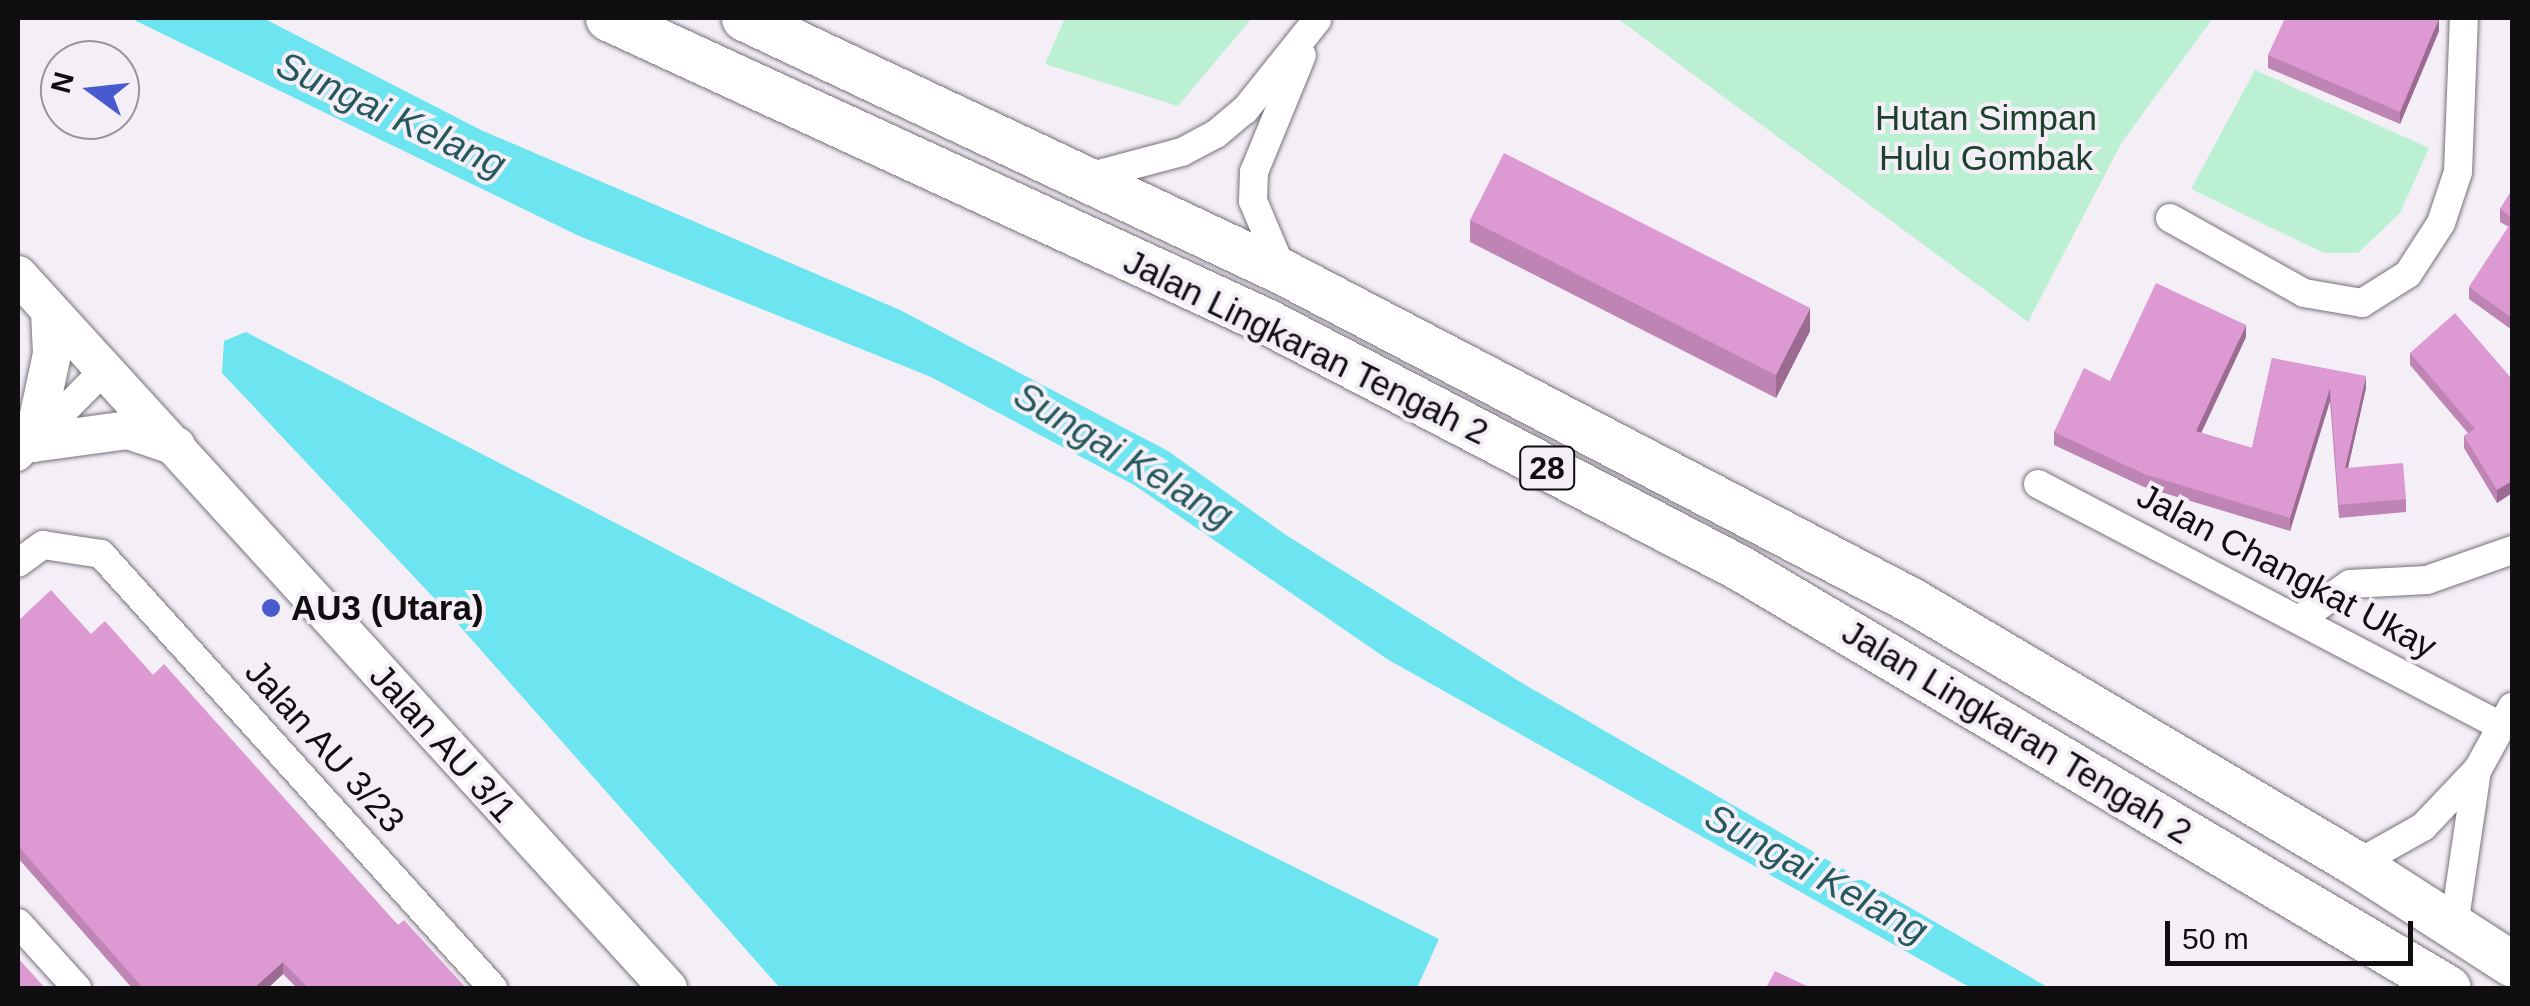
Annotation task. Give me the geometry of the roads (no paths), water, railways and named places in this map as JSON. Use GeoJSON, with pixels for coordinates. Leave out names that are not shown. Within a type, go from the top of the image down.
{"type":"FeatureCollection","features":[{"type":"Feature","properties":{"kind":"highway","name":"Jalan Lingkaran Tengah 2"},"geometry":{"type":"LineString","coordinates":[[608,18],[1266,321],[1705,550],[2448,988]]}},
{"type":"Feature","properties":{"kind":"highway","name":"Jalan Lingkaran Tengah 2"},"geometry":{"type":"LineString","coordinates":[[744,18],[1282,272],[1911,600],[2358,864],[2512,964]]}},
{"type":"Feature","properties":{"kind":"main road","name":"Jalan AU 3/1"},"geometry":{"type":"LineString","coordinates":[[18,275],[178,446],[668,988]]}},
{"type":"Feature","properties":{"kind":"main road"},"geometry":{"type":"LineString","coordinates":[[50,311],[52,354],[25,450],[128,430],[178,446]]}},
{"type":"Feature","properties":{"kind":"street"},"geometry":{"type":"LineString","coordinates":[[2170,218],[2304,293],[2362,302],[2408,274],[2441,224],[2458,172],[2464,18]]}},
{"type":"Feature","properties":{"kind":"street"},"geometry":{"type":"LineString","coordinates":[[1084,178],[1182,152],[1216,134],[1245,110],[1318,19]]}},
{"type":"Feature","properties":{"kind":"street"},"geometry":{"type":"LineString","coordinates":[[1282,272],[1253,201],[1254,172],[1318,19]]}},
{"type":"Feature","properties":{"kind":"street"},"geometry":{"type":"LineString","coordinates":[[25,450],[104,370]]}},
{"type":"Feature","properties":{"kind":"street","name":"Jalan Changkat Ukay"},"geometry":{"type":"LineString","coordinates":[[2038,484],[2300,619],[2507,716],[2478,769],[2424,827],[2358,864]]}},
{"type":"Feature","properties":{"kind":"street","name":"Jalan AU 3/23"},"geometry":{"type":"LineString","coordinates":[[18,564],[44,546],[101,554],[493,988]]}},
{"type":"Feature","properties":{"kind":"street"},"geometry":{"type":"LineString","coordinates":[[2300,619],[2350,584],[2427,580],[2512,550]]}},
{"type":"Feature","properties":{"kind":"street","name":"Jalan Changkat Ukay"},"geometry":{"type":"LineString","coordinates":[[2454,926],[2478,769]]}},
{"type":"Feature","properties":{"kind":"street"},"geometry":{"type":"LineString","coordinates":[[18,923],[77,988]]}},
{"type":"Feature","properties":{"kind":"water","name":"Sungai Kelang"},"geometry":{"type":"Polygon","coordinates":[[[130,18],[263,18],[481,130],[900,310],[1168,451],[1286,535],[1522,683],[2049,988],[1971,988],[1387,659],[1134,485],[931,377],[579,236],[130,18]]]}},
{"type":"Feature","properties":{"kind":"water"},"geometry":{"type":"Polygon","coordinates":[[[246,332],[960,701],[1439,939],[1417,988],[780,988],[449,614],[222,373],[224,341],[246,332]]]}},
{"type":"Feature","properties":{"kind":"place","name":"AU3 (Utara)"},"geometry":{"type":"Point","coordinates":[271,608]}},
{"type":"Feature","properties":{"kind":"park label","name":"Hutan Simpan Hulu Gombak"},"geometry":{"type":"Point","coordinates":[1986,138]}}]}
